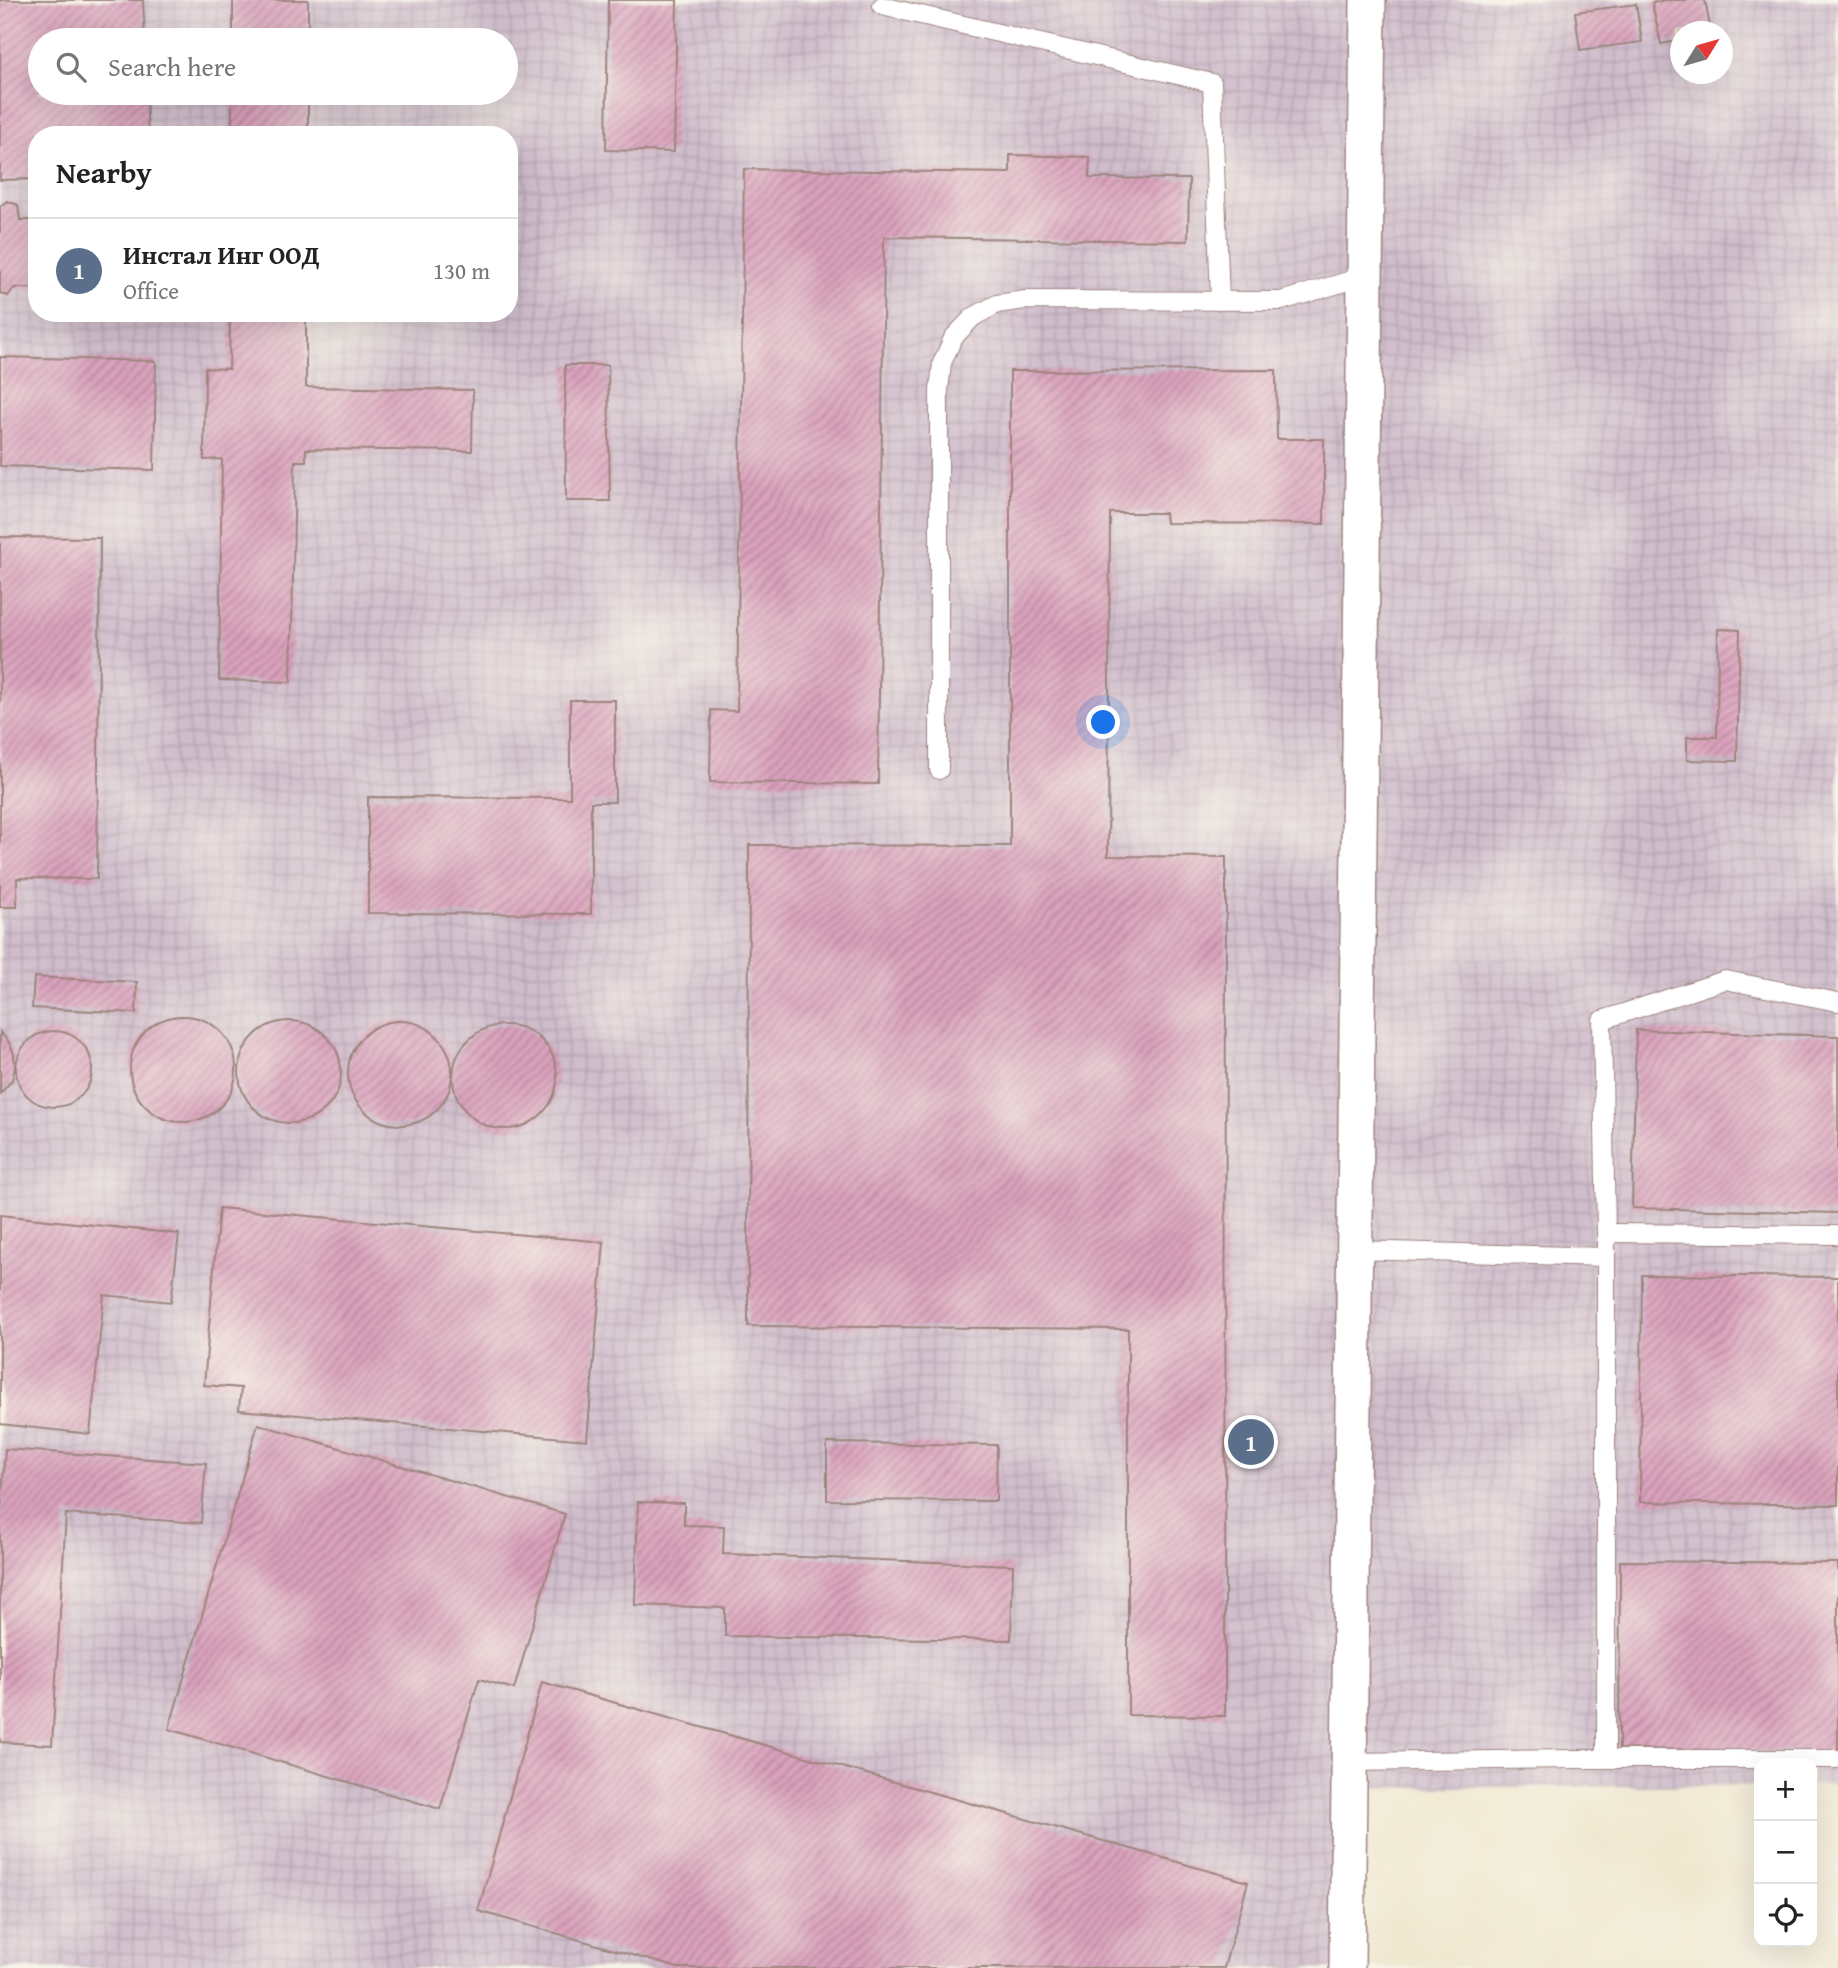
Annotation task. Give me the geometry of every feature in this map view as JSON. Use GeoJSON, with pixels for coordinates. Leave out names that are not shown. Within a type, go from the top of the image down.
{"type":"FeatureCollection","features":[{"type":"Feature","properties":{"kind":"street"},"geometry":{"type":"LineString","coordinates":[[1347,1968],[1368,0]]}},
{"type":"Feature","properties":{"kind":"lane"},"geometry":{"type":"LineString","coordinates":[[882,6],[1212,83],[1220,300]]}},
{"type":"Feature","properties":{"kind":"lane"},"geometry":{"type":"LineString","coordinates":[[939,771],[939,391],[942,363],[953,338],[972,317],[997,304],[1025,300],[1281,301],[1365,276]]}},
{"type":"Feature","properties":{"kind":"lane"},"geometry":{"type":"LineString","coordinates":[[1606,1759],[1606,1233],[1602,1020],[1725,980],[1838,1002]]}},
{"type":"Feature","properties":{"kind":"lane"},"geometry":{"type":"LineString","coordinates":[[1606,1233],[1838,1235]]}},
{"type":"Feature","properties":{"kind":"lane"},"geometry":{"type":"LineString","coordinates":[[1355,1250],[1606,1257]]}},
{"type":"Feature","properties":{"kind":"lane"},"geometry":{"type":"LineString","coordinates":[[1348,1762],[1838,1759]]}},
{"type":"Feature","properties":{"kind":"shaded area"},"geometry":{"type":"Polygon","coordinates":[[[0,0],[1838,0],[1838,1784],[1817,1785],[1817,1758],[1754,1758],[1754,1785],[1349,1788],[1347,1968],[0,1968],[0,0]]]}},
{"type":"Feature","properties":{"kind":"building"},"geometry":{"type":"Polygon","coordinates":[[[0,0],[143,0],[144,28],[28,28],[28,105],[147,105],[148,126],[28,126],[28,179],[0,180],[0,0]]]}},
{"type":"Feature","properties":{"kind":"building"},"geometry":{"type":"Polygon","coordinates":[[[233,0],[308,0],[308,28],[233,28],[233,0]]]}},
{"type":"Feature","properties":{"kind":"building"},"geometry":{"type":"Polygon","coordinates":[[[608,0],[677,0],[674,152],[606,150],[608,0]]]}},
{"type":"Feature","properties":{"kind":"building"},"geometry":{"type":"Polygon","coordinates":[[[1665,0],[1705,0],[1709,21],[1670,21],[1670,42],[1661,44],[1652,3],[1665,0]]]}},
{"type":"Feature","properties":{"kind":"building"},"geometry":{"type":"Polygon","coordinates":[[[1636,4],[1642,42],[1580,50],[1575,12],[1636,4]]]}},
{"type":"Feature","properties":{"kind":"building"},"geometry":{"type":"Polygon","coordinates":[[[232,105],[308,105],[308,126],[232,126],[232,105]]]}},
{"type":"Feature","properties":{"kind":"building"},"geometry":{"type":"Polygon","coordinates":[[[1010,155],[1090,157],[1089,178],[1189,179],[1188,241],[884,237],[878,784],[710,782],[711,710],[737,711],[744,169],[1010,173],[1010,155]]]}},
{"type":"Feature","properties":{"kind":"building"},"geometry":{"type":"Polygon","coordinates":[[[7,201],[18,205],[20,220],[28,220],[28,288],[14,288],[8,296],[0,293],[0,206],[7,201]]]}},
{"type":"Feature","properties":{"kind":"building"},"geometry":{"type":"Polygon","coordinates":[[[230,322],[306,322],[306,387],[473,390],[472,451],[306,449],[306,461],[295,461],[291,682],[219,680],[222,459],[204,460],[205,368],[229,369],[230,322]]]}},
{"type":"Feature","properties":{"kind":"building"},"geometry":{"type":"Polygon","coordinates":[[[0,357],[156,361],[154,470],[0,466],[0,357]]]}},
{"type":"Feature","properties":{"kind":"building"},"geometry":{"type":"Polygon","coordinates":[[[565,365],[608,365],[610,501],[566,501],[565,365]]]}},
{"type":"Feature","properties":{"kind":"building"},"geometry":{"type":"Polygon","coordinates":[[[1276,370],[1277,439],[1324,439],[1324,524],[1166,523],[1165,513],[1110,513],[1108,856],[1226,857],[1225,1716],[1128,1715],[1128,1329],[748,1326],[749,845],[1010,846],[1010,371],[1276,370]]]}},
{"type":"Feature","properties":{"kind":"building"},"geometry":{"type":"Polygon","coordinates":[[[0,537],[100,538],[97,879],[17,878],[17,907],[0,907],[0,537]]]}},
{"type":"Feature","properties":{"kind":"building"},"geometry":{"type":"Polygon","coordinates":[[[1718,629],[1740,630],[1737,761],[1687,760],[1687,737],[1717,737],[1718,629]]]}},
{"type":"Feature","properties":{"kind":"building"},"geometry":{"type":"Polygon","coordinates":[[[570,700],[615,700],[615,802],[591,802],[591,914],[368,913],[368,797],[570,798],[570,700]]]}},
{"type":"Feature","properties":{"kind":"building"},"geometry":{"type":"Polygon","coordinates":[[[34,977],[137,982],[136,1013],[32,1008],[34,977]]]}},
{"type":"Feature","properties":{"kind":"building"},"geometry":{"type":"Polygon","coordinates":[[[183,1016],[203,1020],[221,1031],[232,1049],[236,1069],[232,1089],[221,1107],[203,1118],[183,1122],[163,1118],[145,1107],[134,1089],[130,1069],[134,1049],[145,1031],[163,1020],[183,1016]]]}},
{"type":"Feature","properties":{"kind":"building"},"geometry":{"type":"Polygon","coordinates":[[[290,1021],[310,1025],[326,1036],[337,1052],[341,1072],[337,1092],[326,1108],[310,1119],[290,1123],[270,1119],[254,1108],[243,1092],[239,1072],[243,1052],[254,1036],[270,1025],[290,1021]]]}},
{"type":"Feature","properties":{"kind":"building"},"geometry":{"type":"Polygon","coordinates":[[[400,1021],[420,1025],[437,1036],[448,1053],[452,1073],[448,1093],[437,1110],[420,1121],[400,1125],[380,1121],[363,1110],[352,1093],[348,1073],[352,1053],[363,1036],[380,1025],[400,1021]]]}},
{"type":"Feature","properties":{"kind":"building"},"geometry":{"type":"Polygon","coordinates":[[[505,1025],[525,1029],[542,1040],[553,1057],[557,1077],[553,1097],[542,1114],[525,1125],[505,1129],[485,1125],[468,1114],[457,1097],[453,1077],[457,1057],[468,1040],[485,1029],[505,1025]]]}},
{"type":"Feature","properties":{"kind":"building"},"geometry":{"type":"Polygon","coordinates":[[[1636,1030],[1838,1036],[1838,1213],[1632,1208],[1636,1030]]]}},
{"type":"Feature","properties":{"kind":"building"},"geometry":{"type":"Polygon","coordinates":[[[54,1031],[68,1034],[81,1042],[89,1055],[92,1069],[89,1083],[81,1096],[68,1104],[54,1107],[40,1104],[27,1096],[19,1083],[16,1069],[19,1055],[27,1042],[40,1034],[54,1031]]]}},
{"type":"Feature","properties":{"kind":"building"},"geometry":{"type":"Polygon","coordinates":[[[0,1032],[9,1042],[15,1067],[12,1080],[0,1094],[0,1032]]]}},
{"type":"Feature","properties":{"kind":"building"},"geometry":{"type":"Polygon","coordinates":[[[219,1208],[604,1242],[587,1440],[239,1410],[241,1388],[204,1385],[219,1208]]]}},
{"type":"Feature","properties":{"kind":"building"},"geometry":{"type":"Polygon","coordinates":[[[0,1215],[179,1234],[171,1302],[104,1295],[90,1434],[0,1424],[0,1215]]]}},
{"type":"Feature","properties":{"kind":"building"},"geometry":{"type":"Polygon","coordinates":[[[1642,1275],[1838,1277],[1838,1505],[1640,1502],[1642,1275]]]}},
{"type":"Feature","properties":{"kind":"building"},"geometry":{"type":"Polygon","coordinates":[[[258,1424],[565,1514],[514,1689],[479,1679],[440,1809],[169,1729],[258,1424]]]}},
{"type":"Feature","properties":{"kind":"building"},"geometry":{"type":"Polygon","coordinates":[[[827,1443],[997,1445],[996,1501],[827,1500],[827,1443]]]}},
{"type":"Feature","properties":{"kind":"building"},"geometry":{"type":"Polygon","coordinates":[[[5,1449],[206,1463],[201,1523],[66,1514],[52,1745],[0,1742],[0,1528],[5,1449]]]}},
{"type":"Feature","properties":{"kind":"building"},"geometry":{"type":"Polygon","coordinates":[[[638,1502],[684,1503],[684,1525],[724,1526],[723,1554],[1013,1565],[1011,1640],[725,1636],[725,1608],[635,1605],[638,1502]]]}},
{"type":"Feature","properties":{"kind":"building"},"geometry":{"type":"Polygon","coordinates":[[[1620,1561],[1838,1563],[1838,1751],[1619,1749],[1620,1561]]]}},
{"type":"Feature","properties":{"kind":"building"},"geometry":{"type":"Polygon","coordinates":[[[542,1682],[1248,1882],[1224,1968],[678,1968],[478,1911],[542,1682]]]}},
{"type":"Feature","properties":{"kind":"place","name":"Инстал Инг ООД"},"geometry":{"type":"Point","coordinates":[1251,1442]}}]}
